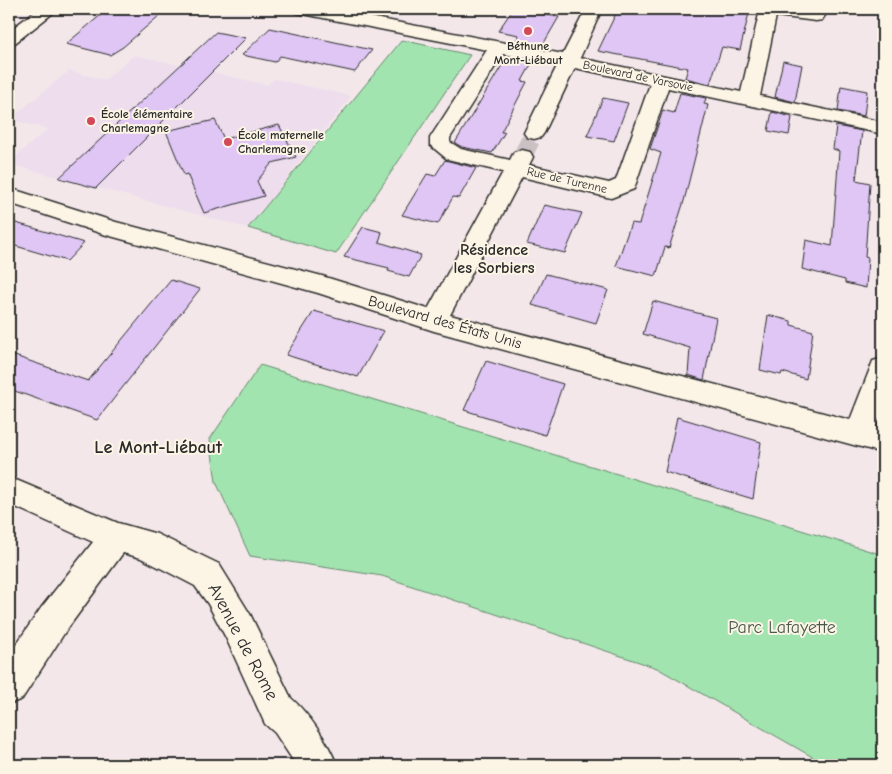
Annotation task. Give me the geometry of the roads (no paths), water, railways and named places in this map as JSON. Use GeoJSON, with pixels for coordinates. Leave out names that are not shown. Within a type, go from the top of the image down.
{"type":"FeatureCollection","features":[{"type":"Feature","properties":{"kind":"street"},"geometry":{"type":"LineString","coordinates":[[9,39],[49,9]]}},
{"type":"Feature","properties":{"kind":"street","name":"Boulevard de Varsovie"},"geometry":{"type":"LineString","coordinates":[[303,9],[569,61],[883,128]]}},
{"type":"Feature","properties":{"kind":"street"},"geometry":{"type":"LineString","coordinates":[[534,133],[594,9]]}},
{"type":"Feature","properties":{"kind":"street"},"geometry":{"type":"LineString","coordinates":[[749,99],[766,9],[816,16],[821,9]]}},
{"type":"Feature","properties":{"kind":"street","name":"Rue de Turenne"},"geometry":{"type":"LineString","coordinates":[[498,47],[440,138],[440,145],[454,154],[520,163],[610,191],[626,184],[661,81]]}},
{"type":"Feature","properties":{"kind":"street"},"geometry":{"type":"LineString","coordinates":[[434,321],[520,163]]}},
{"type":"Feature","properties":{"kind":"street","name":"Boulevard des États Unis"},"geometry":{"type":"LineString","coordinates":[[9,195],[112,228],[322,286],[434,321],[870,437]]}},
{"type":"Feature","properties":{"kind":"street"},"geometry":{"type":"LineString","coordinates":[[870,437],[866,419],[883,369]]}},
{"type":"Feature","properties":{"kind":"street","name":"Avenue de Rome"},"geometry":{"type":"LineString","coordinates":[[10,493],[116,537],[146,544],[207,575],[220,593],[238,626],[278,711],[288,720],[318,765]]}},
{"type":"Feature","properties":{"kind":"street"},"geometry":{"type":"LineString","coordinates":[[9,686],[53,620],[116,537]]}},
{"type":"Feature","properties":{"kind":"tunnel"},"geometry":{"type":"LineString","coordinates":[[522,157],[534,133]]}},
{"type":"Feature","properties":{"kind":"place","name":"Béthune Mont-Liébaut"},"geometry":{"type":"Point","coordinates":[528,31]}},
{"type":"Feature","properties":{"kind":"place","name":"École élémentaire Charlemagne"},"geometry":{"type":"Point","coordinates":[91,121]}},
{"type":"Feature","properties":{"kind":"place","name":"École maternelle Charlemagne"},"geometry":{"type":"Point","coordinates":[228,142]}},
{"type":"Feature","properties":{"kind":"district","name":"Résidence les Sorbiers"},"geometry":{"type":"Point","coordinates":[494,259]}},
{"type":"Feature","properties":{"kind":"district","name":"Le Mont-Liébaut"},"geometry":{"type":"Point","coordinates":[158,447]}},
{"type":"Feature","properties":{"kind":"park label","name":"Parc Lafayette"},"geometry":{"type":"Point","coordinates":[782,627]}}]}
